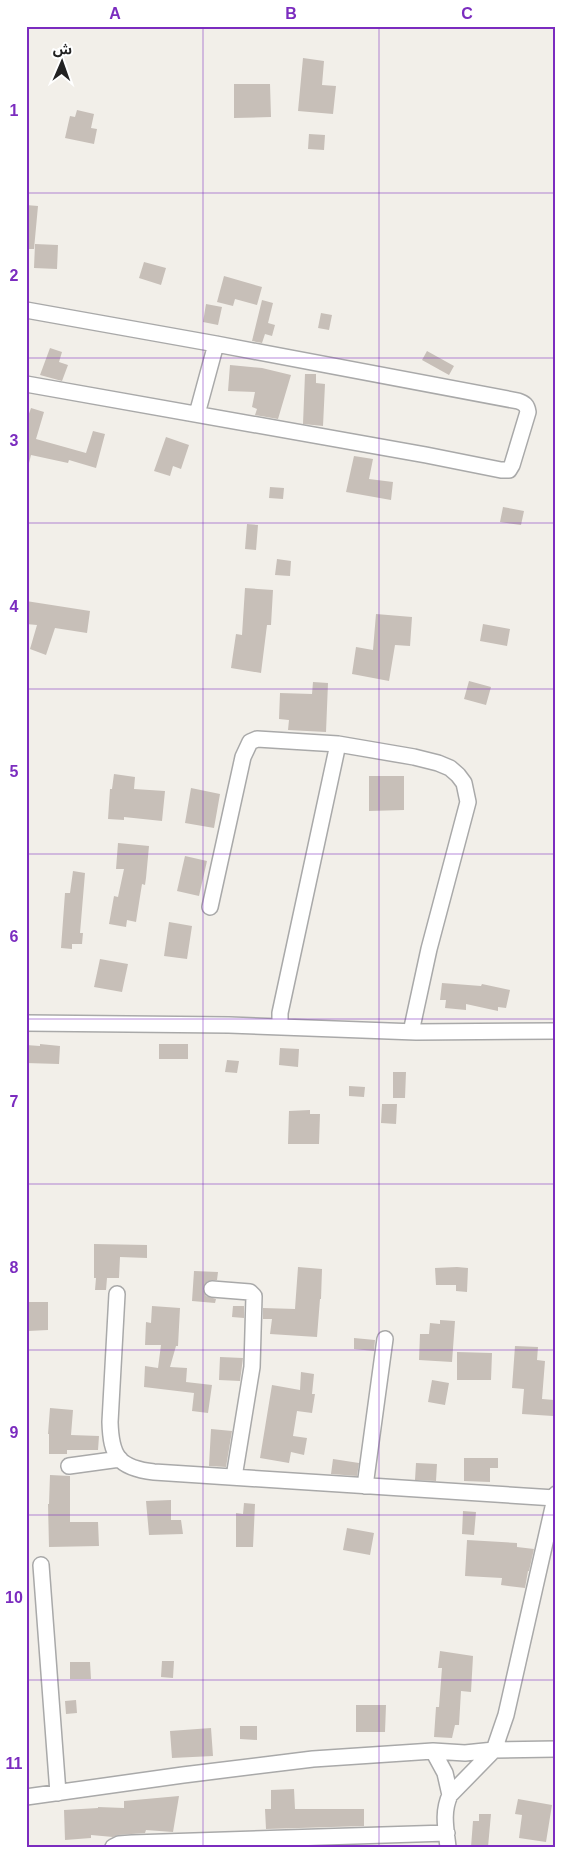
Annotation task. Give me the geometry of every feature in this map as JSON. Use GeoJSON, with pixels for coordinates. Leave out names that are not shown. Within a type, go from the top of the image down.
{"type":"FeatureCollection","features":[{"type":"Feature","properties":{"kind":"street"},"geometry":{"type":"LineString","coordinates":[[26,310],[518,401],[528,407],[528,412],[512,465],[509,470],[501,470],[26,384]]}},
{"type":"Feature","properties":{"kind":"street"},"geometry":{"type":"LineString","coordinates":[[197,414],[216,344]]}},
{"type":"Feature","properties":{"kind":"street"},"geometry":{"type":"LineString","coordinates":[[210,907],[243,757],[250,742],[257,739],[338,744],[414,757],[450,768],[464,783],[467,794],[466,814],[429,949],[411,1032]]}},
{"type":"Feature","properties":{"kind":"street"},"geometry":{"type":"LineString","coordinates":[[280,1027],[280,1013],[338,744]]}},
{"type":"Feature","properties":{"kind":"street"},"geometry":{"type":"LineString","coordinates":[[26,1023],[229,1025],[411,1032],[556,1031]]}},
{"type":"Feature","properties":{"kind":"street"},"geometry":{"type":"LineString","coordinates":[[212,1289],[245,1291],[250,1292],[254,1296],[252,1367],[234,1477]]}},
{"type":"Feature","properties":{"kind":"street"},"geometry":{"type":"LineString","coordinates":[[113,1847],[132,1842],[448,1840],[446,1804],[450,1795],[494,1750],[506,1715],[553,1517],[555,1496],[141,1471],[127,1466],[115,1453],[111,1441],[110,1422],[117,1294]]}},
{"type":"Feature","properties":{"kind":"street"},"geometry":{"type":"LineString","coordinates":[[365,1486],[385,1339]]}},
{"type":"Feature","properties":{"kind":"street"},"geometry":{"type":"LineString","coordinates":[[69,1466],[120,1459]]}},
{"type":"Feature","properties":{"kind":"street"},"geometry":{"type":"LineString","coordinates":[[41,1565],[58,1793]]}},
{"type":"Feature","properties":{"kind":"street"},"geometry":{"type":"LineString","coordinates":[[26,1797],[183,1774],[304,1760],[433,1751],[465,1753],[494,1750],[556,1749]]}},
{"type":"Feature","properties":{"kind":"street"},"geometry":{"type":"LineString","coordinates":[[433,1751],[445,1773],[450,1795]]}},
{"type":"Feature","properties":{"kind":"building"},"geometry":{"type":"Polygon","coordinates":[[[303,58],[324,61],[322,85],[336,86],[333,114],[298,111],[303,58]]]}},
{"type":"Feature","properties":{"kind":"building"},"geometry":{"type":"Polygon","coordinates":[[[234,84],[270,84],[271,117],[234,118],[234,84]]]}},
{"type":"Feature","properties":{"kind":"building"},"geometry":{"type":"Polygon","coordinates":[[[77,110],[94,114],[91,128],[97,129],[94,144],[65,138],[70,116],[75,117],[77,110]]]}},
{"type":"Feature","properties":{"kind":"building"},"geometry":{"type":"Polygon","coordinates":[[[309,134],[325,135],[324,150],[308,149],[309,134]]]}},
{"type":"Feature","properties":{"kind":"building"},"geometry":{"type":"Polygon","coordinates":[[[26,205],[38,206],[34,249],[26,249],[26,205]]]}},
{"type":"Feature","properties":{"kind":"building"},"geometry":{"type":"Polygon","coordinates":[[[35,244],[58,245],[57,269],[34,268],[35,244]]]}},
{"type":"Feature","properties":{"kind":"building"},"geometry":{"type":"Polygon","coordinates":[[[144,262],[166,268],[161,285],[139,278],[144,262]]]}},
{"type":"Feature","properties":{"kind":"building"},"geometry":{"type":"Polygon","coordinates":[[[224,276],[262,287],[257,305],[235,299],[233,306],[217,302],[224,276]]]}},
{"type":"Feature","properties":{"kind":"building"},"geometry":{"type":"Polygon","coordinates":[[[262,300],[273,303],[268,323],[275,325],[272,336],[265,334],[262,343],[252,341],[262,300]]]}},
{"type":"Feature","properties":{"kind":"building"},"geometry":{"type":"Polygon","coordinates":[[[206,304],[222,307],[218,325],[203,322],[206,304]]]}},
{"type":"Feature","properties":{"kind":"building"},"geometry":{"type":"Polygon","coordinates":[[[321,313],[332,315],[329,330],[318,328],[321,313]]]}},
{"type":"Feature","properties":{"kind":"building"},"geometry":{"type":"Polygon","coordinates":[[[50,348],[62,352],[59,362],[68,365],[62,381],[40,375],[50,348]]]}},
{"type":"Feature","properties":{"kind":"building"},"geometry":{"type":"Polygon","coordinates":[[[427,351],[454,366],[449,375],[422,360],[427,351]]]}},
{"type":"Feature","properties":{"kind":"building"},"geometry":{"type":"Polygon","coordinates":[[[230,365],[262,368],[291,375],[278,419],[255,415],[257,409],[252,407],[255,392],[228,391],[230,365]]]}},
{"type":"Feature","properties":{"kind":"building"},"geometry":{"type":"Polygon","coordinates":[[[305,374],[316,374],[316,383],[325,384],[323,426],[303,424],[305,374]]]}},
{"type":"Feature","properties":{"kind":"building"},"geometry":{"type":"Polygon","coordinates":[[[31,408],[44,412],[36,439],[86,453],[93,431],[105,434],[96,468],[69,460],[68,463],[31,455],[29,463],[26,462],[26,422],[31,408]]]}},
{"type":"Feature","properties":{"kind":"building"},"geometry":{"type":"Polygon","coordinates":[[[166,437],[189,445],[181,469],[173,466],[170,476],[154,471],[166,437]]]}},
{"type":"Feature","properties":{"kind":"building"},"geometry":{"type":"Polygon","coordinates":[[[354,456],[373,459],[369,479],[393,482],[391,500],[346,492],[354,456]]]}},
{"type":"Feature","properties":{"kind":"building"},"geometry":{"type":"Polygon","coordinates":[[[270,487],[284,488],[283,499],[269,498],[270,487]]]}},
{"type":"Feature","properties":{"kind":"building"},"geometry":{"type":"Polygon","coordinates":[[[503,507],[524,511],[521,525],[500,522],[503,507]]]}},
{"type":"Feature","properties":{"kind":"building"},"geometry":{"type":"Polygon","coordinates":[[[247,524],[258,525],[256,550],[245,549],[247,524]]]}},
{"type":"Feature","properties":{"kind":"building"},"geometry":{"type":"Polygon","coordinates":[[[277,559],[291,561],[290,576],[275,575],[277,559]]]}},
{"type":"Feature","properties":{"kind":"building"},"geometry":{"type":"Polygon","coordinates":[[[245,588],[273,590],[271,625],[267,625],[261,673],[231,668],[236,634],[242,635],[245,588]]]}},
{"type":"Feature","properties":{"kind":"building"},"geometry":{"type":"Polygon","coordinates":[[[26,601],[90,611],[87,633],[55,628],[46,655],[30,649],[37,625],[26,624],[26,601]]]}},
{"type":"Feature","properties":{"kind":"building"},"geometry":{"type":"Polygon","coordinates":[[[376,614],[412,617],[410,646],[395,645],[389,681],[352,674],[356,647],[373,650],[376,614]]]}},
{"type":"Feature","properties":{"kind":"building"},"geometry":{"type":"Polygon","coordinates":[[[483,624],[510,629],[507,646],[480,641],[483,624]]]}},
{"type":"Feature","properties":{"kind":"building"},"geometry":{"type":"Polygon","coordinates":[[[469,681],[491,687],[486,705],[464,699],[469,681]]]}},
{"type":"Feature","properties":{"kind":"building"},"geometry":{"type":"Polygon","coordinates":[[[313,682],[328,683],[326,732],[288,730],[289,720],[279,719],[280,693],[312,694],[313,682]]]}},
{"type":"Feature","properties":{"kind":"building"},"geometry":{"type":"Polygon","coordinates":[[[114,774],[135,777],[134,789],[165,791],[162,821],[124,817],[124,820],[108,819],[110,789],[112,789],[114,774]]]}},
{"type":"Feature","properties":{"kind":"building"},"geometry":{"type":"Polygon","coordinates":[[[369,776],[404,776],[404,810],[369,811],[369,776]]]}},
{"type":"Feature","properties":{"kind":"building"},"geometry":{"type":"Polygon","coordinates":[[[191,788],[220,794],[214,828],[185,823],[191,788]]]}},
{"type":"Feature","properties":{"kind":"building"},"geometry":{"type":"Polygon","coordinates":[[[118,843],[149,846],[145,885],[142,884],[136,922],[127,920],[126,927],[109,924],[114,896],[118,897],[124,869],[116,869],[118,843]]]}},
{"type":"Feature","properties":{"kind":"building"},"geometry":{"type":"Polygon","coordinates":[[[185,856],[207,861],[199,896],[177,891],[185,856]]]}},
{"type":"Feature","properties":{"kind":"building"},"geometry":{"type":"Polygon","coordinates":[[[73,871],[85,873],[80,933],[83,933],[82,944],[72,944],[72,949],[61,948],[65,893],[70,893],[73,871]]]}},
{"type":"Feature","properties":{"kind":"building"},"geometry":{"type":"Polygon","coordinates":[[[169,922],[192,926],[187,959],[164,956],[169,922]]]}},
{"type":"Feature","properties":{"kind":"building"},"geometry":{"type":"Polygon","coordinates":[[[100,959],[128,964],[122,992],[94,987],[100,959]]]}},
{"type":"Feature","properties":{"kind":"building"},"geometry":{"type":"Polygon","coordinates":[[[442,983],[481,986],[482,984],[510,990],[506,1008],[498,1007],[498,1011],[466,1004],[466,1010],[445,1008],[446,1000],[440,1000],[442,983]]]}},
{"type":"Feature","properties":{"kind":"building"},"geometry":{"type":"Polygon","coordinates":[[[40,1044],[60,1046],[59,1064],[26,1063],[26,1045],[40,1046],[40,1044]]]}},
{"type":"Feature","properties":{"kind":"building"},"geometry":{"type":"Polygon","coordinates":[[[159,1044],[188,1044],[188,1059],[159,1059],[159,1044]]]}},
{"type":"Feature","properties":{"kind":"building"},"geometry":{"type":"Polygon","coordinates":[[[280,1048],[299,1049],[298,1067],[279,1065],[280,1048]]]}},
{"type":"Feature","properties":{"kind":"building"},"geometry":{"type":"Polygon","coordinates":[[[227,1060],[239,1061],[237,1073],[225,1072],[227,1060]]]}},
{"type":"Feature","properties":{"kind":"building"},"geometry":{"type":"Polygon","coordinates":[[[393,1072],[406,1072],[405,1098],[393,1098],[393,1072]]]}},
{"type":"Feature","properties":{"kind":"building"},"geometry":{"type":"Polygon","coordinates":[[[349,1086],[365,1087],[364,1097],[349,1096],[349,1086]]]}},
{"type":"Feature","properties":{"kind":"building"},"geometry":{"type":"Polygon","coordinates":[[[382,1104],[397,1104],[396,1124],[381,1123],[382,1104]]]}},
{"type":"Feature","properties":{"kind":"building"},"geometry":{"type":"Polygon","coordinates":[[[310,1110],[310,1114],[320,1114],[319,1144],[288,1144],[289,1111],[310,1110]]]}},
{"type":"Feature","properties":{"kind":"building"},"geometry":{"type":"Polygon","coordinates":[[[94,1244],[147,1245],[147,1258],[120,1257],[119,1278],[107,1278],[106,1290],[95,1290],[94,1244]]]}},
{"type":"Feature","properties":{"kind":"building"},"geometry":{"type":"Polygon","coordinates":[[[298,1267],[322,1269],[317,1337],[270,1334],[272,1319],[263,1319],[263,1308],[295,1309],[298,1267]]]}},
{"type":"Feature","properties":{"kind":"building"},"geometry":{"type":"Polygon","coordinates":[[[435,1268],[468,1268],[467,1292],[456,1291],[456,1285],[436,1285],[435,1268]]]}},
{"type":"Feature","properties":{"kind":"building"},"geometry":{"type":"Polygon","coordinates":[[[194,1271],[218,1272],[217,1280],[208,1281],[203,1289],[206,1296],[216,1299],[215,1303],[192,1301],[194,1271]]]}},
{"type":"Feature","properties":{"kind":"building"},"geometry":{"type":"Polygon","coordinates":[[[28,1302],[48,1302],[48,1330],[28,1331],[28,1302]]]}},
{"type":"Feature","properties":{"kind":"building"},"geometry":{"type":"Polygon","coordinates":[[[152,1306],[180,1308],[178,1346],[176,1346],[170,1367],[187,1368],[186,1382],[212,1385],[208,1413],[192,1411],[194,1393],[144,1387],[145,1366],[158,1368],[161,1345],[145,1345],[146,1322],[151,1323],[152,1306]]]}},
{"type":"Feature","properties":{"kind":"building"},"geometry":{"type":"Polygon","coordinates":[[[233,1306],[244,1306],[244,1318],[232,1317],[233,1306]]]}},
{"type":"Feature","properties":{"kind":"building"},"geometry":{"type":"Polygon","coordinates":[[[440,1320],[455,1321],[452,1362],[419,1360],[420,1334],[429,1334],[430,1323],[440,1324],[440,1320]]]}},
{"type":"Feature","properties":{"kind":"building"},"geometry":{"type":"Polygon","coordinates":[[[354,1338],[375,1340],[374,1351],[354,1349],[354,1338]]]}},
{"type":"Feature","properties":{"kind":"building"},"geometry":{"type":"Polygon","coordinates":[[[515,1346],[538,1347],[537,1360],[545,1361],[542,1399],[554,1400],[553,1416],[522,1414],[524,1389],[512,1388],[515,1346]]]}},
{"type":"Feature","properties":{"kind":"building"},"geometry":{"type":"Polygon","coordinates":[[[457,1352],[492,1353],[491,1380],[457,1380],[457,1352]]]}},
{"type":"Feature","properties":{"kind":"building"},"geometry":{"type":"Polygon","coordinates":[[[220,1357],[243,1358],[240,1381],[219,1380],[220,1357]]]}},
{"type":"Feature","properties":{"kind":"building"},"geometry":{"type":"Polygon","coordinates":[[[301,1372],[314,1374],[312,1394],[315,1394],[312,1413],[297,1411],[293,1436],[307,1438],[304,1455],[291,1452],[289,1463],[260,1458],[272,1385],[300,1390],[301,1372]]]}},
{"type":"Feature","properties":{"kind":"building"},"geometry":{"type":"Polygon","coordinates":[[[432,1380],[449,1383],[445,1405],[428,1402],[432,1380]]]}},
{"type":"Feature","properties":{"kind":"building"},"geometry":{"type":"Polygon","coordinates":[[[50,1408],[73,1410],[71,1435],[99,1436],[98,1450],[67,1450],[67,1454],[49,1454],[50,1408]]]}},
{"type":"Feature","properties":{"kind":"building"},"geometry":{"type":"Polygon","coordinates":[[[211,1429],[232,1431],[226,1467],[209,1466],[211,1429]]]}},
{"type":"Feature","properties":{"kind":"building"},"geometry":{"type":"Polygon","coordinates":[[[464,1458],[498,1458],[498,1468],[490,1468],[490,1482],[464,1481],[464,1458]]]}},
{"type":"Feature","properties":{"kind":"building"},"geometry":{"type":"Polygon","coordinates":[[[333,1459],[359,1463],[357,1476],[331,1474],[333,1459]]]}},
{"type":"Feature","properties":{"kind":"building"},"geometry":{"type":"Polygon","coordinates":[[[416,1463],[437,1464],[436,1481],[415,1480],[416,1463]]]}},
{"type":"Feature","properties":{"kind":"building"},"geometry":{"type":"Polygon","coordinates":[[[50,1475],[70,1476],[70,1522],[98,1522],[99,1546],[49,1547],[48,1504],[50,1475]]]}},
{"type":"Feature","properties":{"kind":"building"},"geometry":{"type":"Polygon","coordinates":[[[171,1500],[171,1520],[181,1520],[183,1534],[149,1535],[146,1501],[171,1500]]]}},
{"type":"Feature","properties":{"kind":"building"},"geometry":{"type":"Polygon","coordinates":[[[244,1503],[255,1504],[253,1547],[236,1547],[236,1513],[243,1514],[244,1503]]]}},
{"type":"Feature","properties":{"kind":"building"},"geometry":{"type":"Polygon","coordinates":[[[463,1511],[476,1512],[474,1535],[462,1534],[463,1511]]]}},
{"type":"Feature","properties":{"kind":"building"},"geometry":{"type":"Polygon","coordinates":[[[347,1528],[374,1533],[370,1555],[343,1550],[347,1528]]]}},
{"type":"Feature","properties":{"kind":"building"},"geometry":{"type":"Polygon","coordinates":[[[467,1540],[517,1543],[517,1547],[534,1549],[525,1588],[501,1585],[502,1578],[465,1576],[467,1540]]]}},
{"type":"Feature","properties":{"kind":"building"},"geometry":{"type":"Polygon","coordinates":[[[440,1651],[473,1656],[471,1692],[461,1691],[459,1725],[455,1725],[452,1738],[434,1737],[436,1707],[439,1707],[442,1668],[438,1668],[440,1651]]]}},
{"type":"Feature","properties":{"kind":"building"},"geometry":{"type":"Polygon","coordinates":[[[162,1661],[174,1661],[173,1678],[161,1677],[162,1661]]]}},
{"type":"Feature","properties":{"kind":"building"},"geometry":{"type":"Polygon","coordinates":[[[70,1662],[90,1662],[91,1679],[70,1679],[70,1662]]]}},
{"type":"Feature","properties":{"kind":"building"},"geometry":{"type":"Polygon","coordinates":[[[76,1700],[77,1713],[66,1714],[65,1701],[76,1700]]]}},
{"type":"Feature","properties":{"kind":"building"},"geometry":{"type":"Polygon","coordinates":[[[356,1705],[386,1705],[385,1732],[356,1732],[356,1705]]]}},
{"type":"Feature","properties":{"kind":"building"},"geometry":{"type":"Polygon","coordinates":[[[240,1726],[257,1726],[257,1740],[240,1739],[240,1726]]]}},
{"type":"Feature","properties":{"kind":"building"},"geometry":{"type":"Polygon","coordinates":[[[211,1728],[213,1756],[172,1758],[170,1731],[211,1728]]]}},
{"type":"Feature","properties":{"kind":"building"},"geometry":{"type":"Polygon","coordinates":[[[294,1789],[295,1809],[364,1809],[364,1826],[266,1829],[265,1809],[271,1809],[271,1790],[294,1789]]]}},
{"type":"Feature","properties":{"kind":"building"},"geometry":{"type":"Polygon","coordinates":[[[179,1796],[173,1832],[146,1830],[145,1833],[113,1837],[91,1835],[91,1838],[65,1840],[64,1810],[98,1807],[124,1808],[124,1801],[179,1796]]]}},
{"type":"Feature","properties":{"kind":"building"},"geometry":{"type":"Polygon","coordinates":[[[518,1799],[552,1805],[546,1842],[519,1838],[522,1815],[515,1814],[518,1799]]]}},
{"type":"Feature","properties":{"kind":"building"},"geometry":{"type":"Polygon","coordinates":[[[479,1814],[491,1814],[488,1847],[471,1847],[473,1821],[479,1821],[479,1814]]]}}]}
